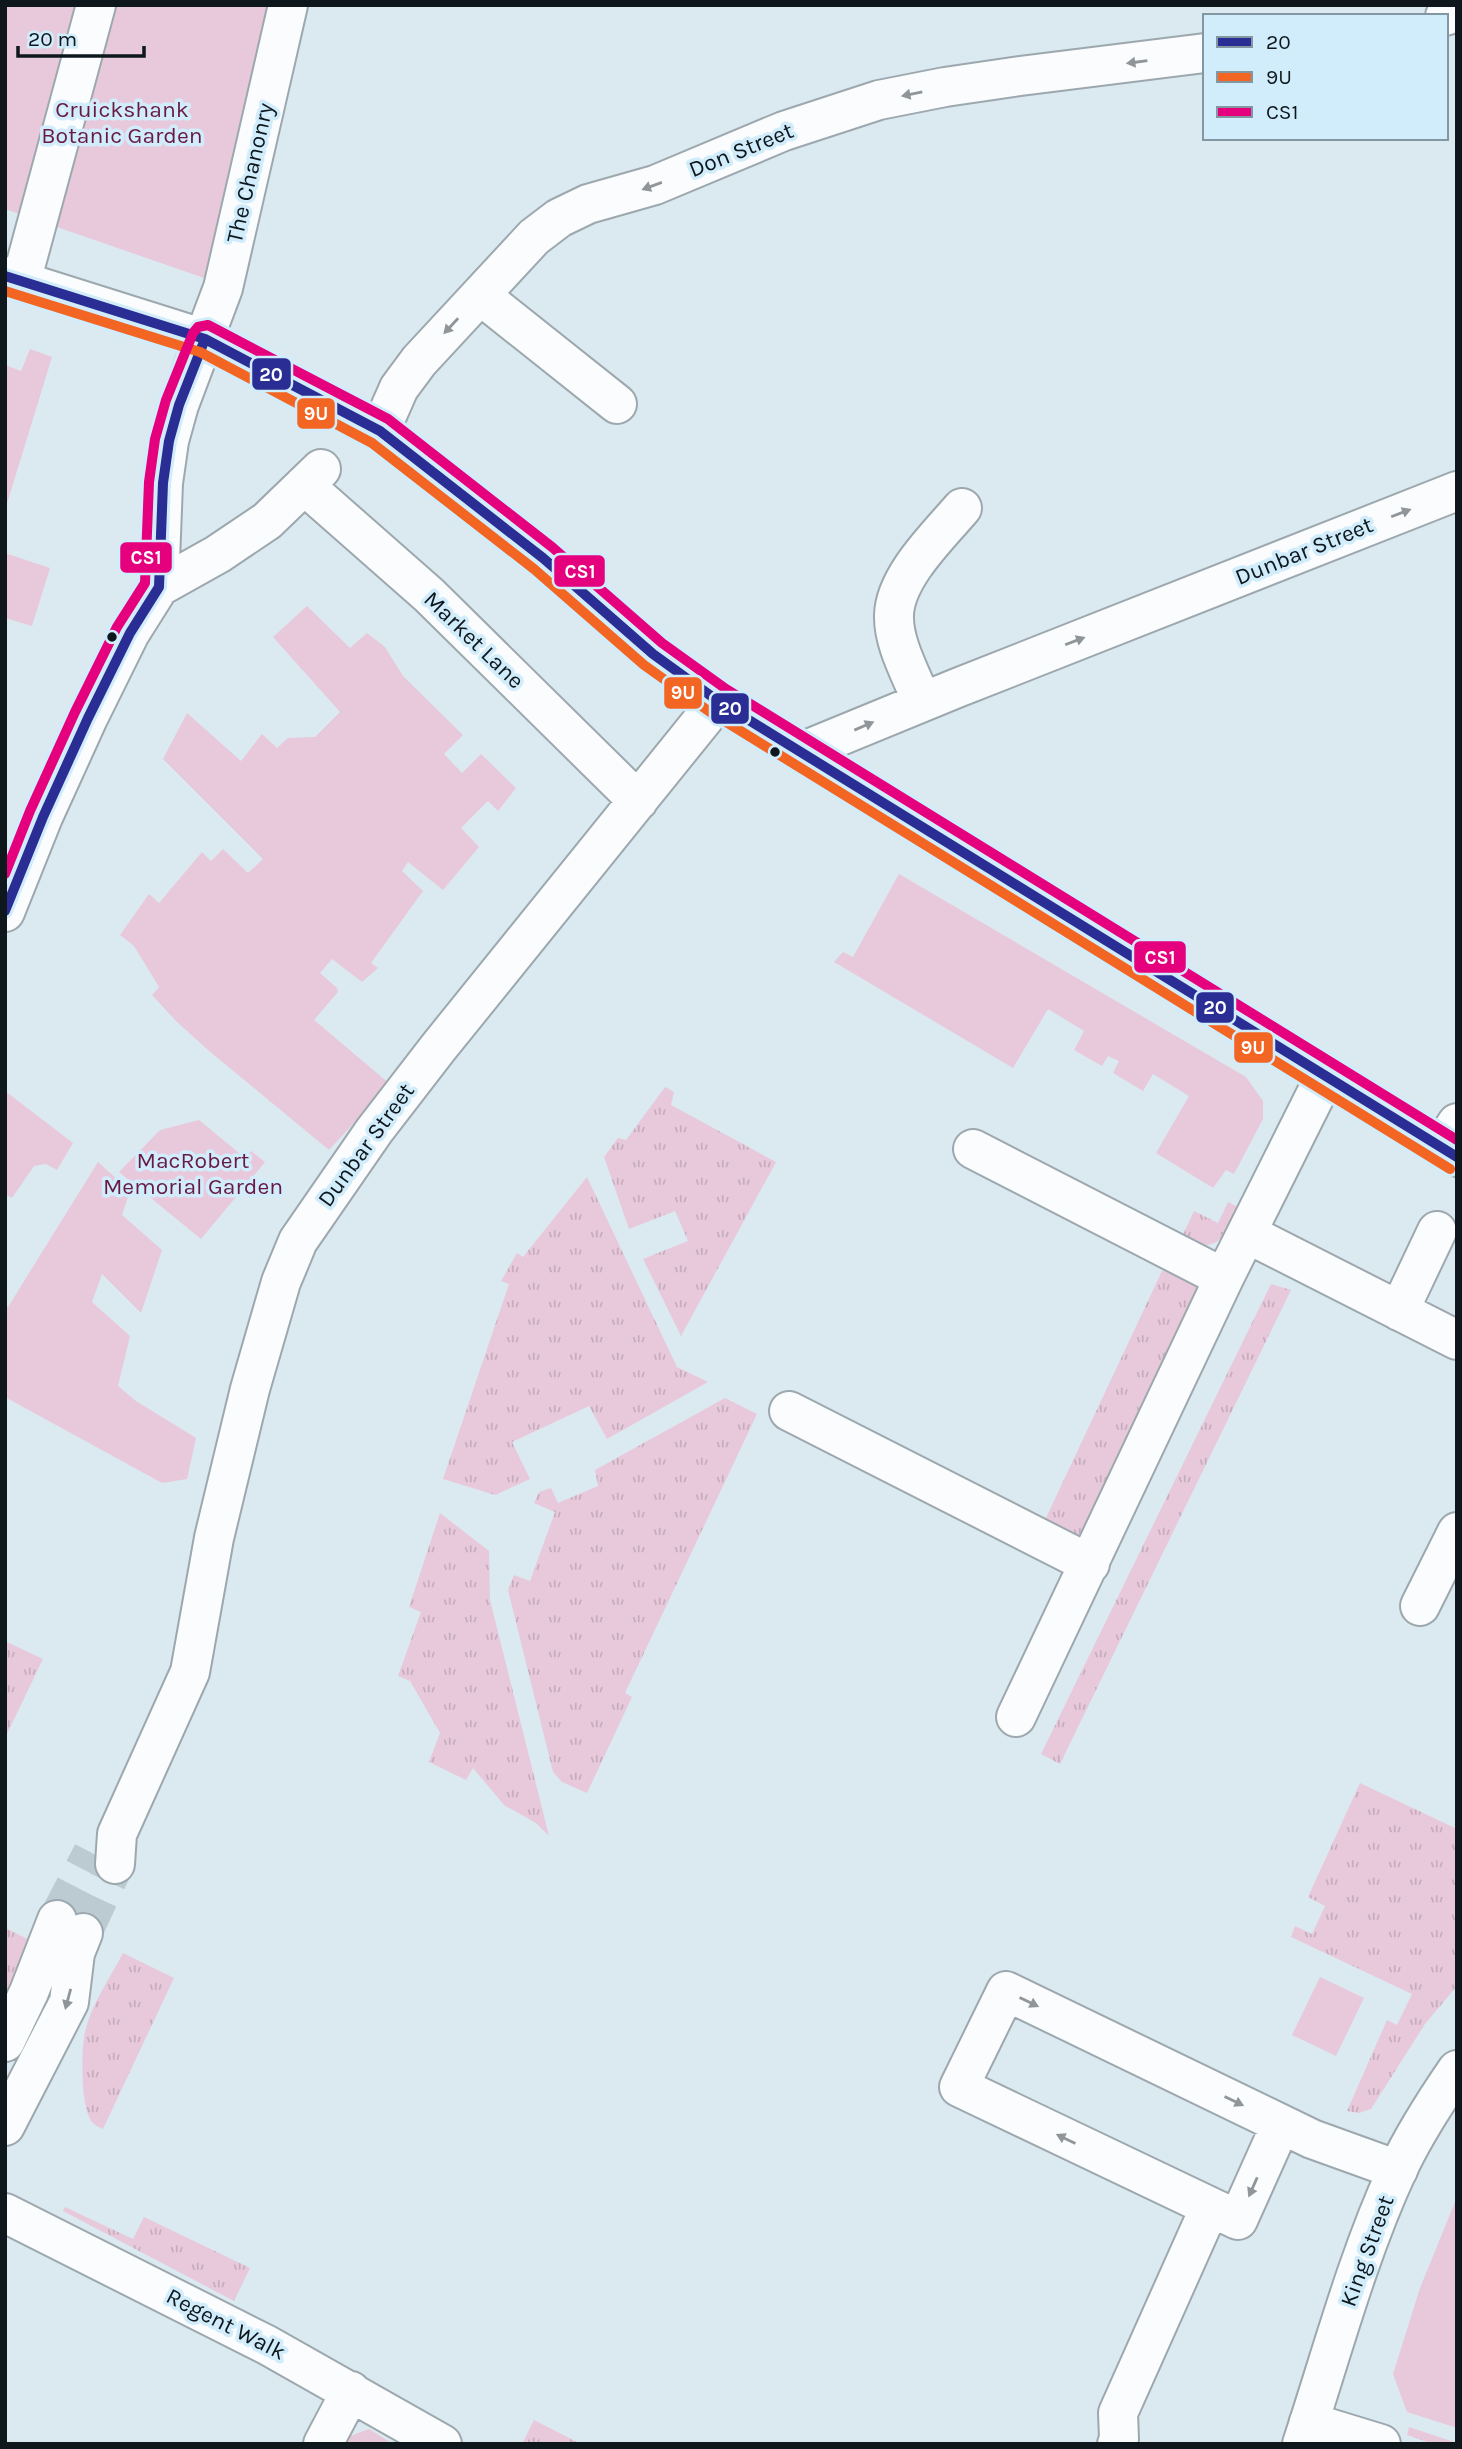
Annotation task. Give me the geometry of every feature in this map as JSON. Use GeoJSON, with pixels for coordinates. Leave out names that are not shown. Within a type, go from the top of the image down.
{"type":"FeatureCollection","features":[{"type":"Feature","properties":{"kind":"street"},"geometry":{"type":"LineString","coordinates":[[96,5],[13,279],[205,339],[380,431],[543,558],[653,654],[718,701],[1325,1076],[1451,1143]]}},
{"type":"Feature","properties":{"kind":"street","name":"The Chanonry"},"geometry":{"type":"LineString","coordinates":[[159,587],[163,483],[169,441],[179,404],[223,288],[288,5]]}},
{"type":"Feature","properties":{"kind":"street","name":"Don Street"},"geometry":{"type":"LineString","coordinates":[[380,431],[407,374],[534,237],[559,218],[588,204],[655,185],[784,131],[879,100],[945,87],[1203,53]]}},
{"type":"Feature","properties":{"kind":"street"},"geometry":{"type":"LineString","coordinates":[[480,295],[617,404]]}},
{"type":"Feature","properties":{"kind":"street","name":"Market Lane"},"geometry":{"type":"LineString","coordinates":[[159,587],[218,554],[267,522],[312,477],[638,801]]}},
{"type":"Feature","properties":{"kind":"street","name":"Dunbar Street"},"geometry":{"type":"LineString","coordinates":[[801,752],[1457,491]]}},
{"type":"Feature","properties":{"kind":"street"},"geometry":{"type":"LineString","coordinates":[[922,702],[898,640],[894,615],[901,587],[920,558],[962,508]]}},
{"type":"Feature","properties":{"kind":"street"},"geometry":{"type":"LineString","coordinates":[[5,912],[43,817],[88,718],[130,633],[159,587]]}},
{"type":"Feature","properties":{"kind":"street","name":"Dunbar Street"},"geometry":{"type":"LineString","coordinates":[[108,1850],[189,1675],[214,1538],[250,1390],[281,1282],[298,1241],[374,1131],[718,701]]}},
{"type":"Feature","properties":{"kind":"street"},"geometry":{"type":"LineString","coordinates":[[1016,1717],[1224,1278],[1325,1076]]}},
{"type":"Feature","properties":{"kind":"street"},"geometry":{"type":"LineString","coordinates":[[973,1149],[1224,1278]]}},
{"type":"Feature","properties":{"kind":"street"},"geometry":{"type":"LineString","coordinates":[[1399,1311],[1437,1231]]}},
{"type":"Feature","properties":{"kind":"street"},"geometry":{"type":"LineString","coordinates":[[1248,1234],[1457,1340]]}},
{"type":"Feature","properties":{"kind":"street"},"geometry":{"type":"LineString","coordinates":[[789,1411],[1090,1564]]}},
{"type":"Feature","properties":{"kind":"street"},"geometry":{"type":"LineString","coordinates":[[1420,1606],[1457,1532]]}},
{"type":"Feature","properties":{"kind":"street"},"geometry":{"type":"LineString","coordinates":[[5,2042],[29,1992],[70,1926],[75,1953],[69,2002],[5,2126]]}},
{"type":"Feature","properties":{"kind":"street"},"geometry":{"type":"LineString","coordinates":[[1281,2124],[1238,2220],[959,2087],[1006,1991],[1281,2124],[1312,2139],[1398,2170]]}},
{"type":"Feature","properties":{"kind":"street","name":"King Street"},"geometry":{"type":"LineString","coordinates":[[1305,2433],[1366,2250],[1398,2170],[1457,2070]]}},
{"type":"Feature","properties":{"kind":"street"},"geometry":{"type":"LineString","coordinates":[[1117,2444],[1118,2413],[1210,2207]]}},
{"type":"Feature","properties":{"kind":"street","name":"Regent Walk"},"geometry":{"type":"LineString","coordinates":[[5,2213],[254,2339],[442,2444]]}},
{"type":"Feature","properties":{"kind":"street"},"geometry":{"type":"LineString","coordinates":[[323,2444],[351,2391]]}},
{"type":"Feature","properties":{"kind":"street"},"geometry":{"type":"LineString","coordinates":[[1305,2433],[1381,2444]]}},
{"type":"Feature","properties":{"kind":"green space","name":"Cruickshank Botanic Garden"},"geometry":{"type":"Polygon","coordinates":[[[5,5],[267,5],[207,279],[5,209],[5,5]]]}},
{"type":"Feature","properties":{"kind":"green space"},"geometry":{"type":"Polygon","coordinates":[[[30,349],[52,357],[5,510],[5,365],[21,371],[30,349]]]}},
{"type":"Feature","properties":{"kind":"green space"},"geometry":{"type":"Polygon","coordinates":[[[5,553],[50,568],[32,626],[5,618],[5,553]]]}},
{"type":"Feature","properties":{"kind":"green space"},"geometry":{"type":"Polygon","coordinates":[[[307,606],[350,648],[367,633],[385,647],[403,676],[463,735],[444,754],[462,773],[481,754],[516,788],[498,811],[488,801],[461,828],[479,847],[443,890],[408,862],[402,871],[423,891],[371,963],[378,968],[362,982],[332,959],[320,973],[338,992],[314,1020],[390,1084],[329,1150],[176,1021],[152,995],[159,987],[134,946],[120,935],[149,894],[159,903],[202,852],[211,861],[223,849],[248,873],[263,859],[163,759],[187,713],[241,761],[262,734],[277,748],[288,738],[315,737],[340,712],[273,637],[307,606]]]}},
{"type":"Feature","properties":{"kind":"green space"},"geometry":{"type":"Polygon","coordinates":[[[899,874],[1246,1077],[1263,1101],[1263,1119],[1234,1174],[1226,1170],[1213,1188],[1156,1153],[1189,1096],[1153,1074],[1143,1091],[1113,1073],[1119,1061],[1108,1056],[1102,1066],[1074,1050],[1084,1031],[1048,1009],[1013,1068],[834,962],[843,952],[853,957],[899,874]]]}},
{"type":"Feature","properties":{"kind":"green space"},"geometry":{"type":"Polygon","coordinates":[[[665,1087],[674,1092],[671,1105],[776,1162],[681,1336],[643,1259],[688,1241],[675,1211],[629,1229],[604,1157],[618,1138],[626,1140],[665,1087]]]}},
{"type":"Feature","properties":{"kind":"green space"},"geometry":{"type":"Polygon","coordinates":[[[5,1091],[73,1143],[57,1170],[46,1164],[34,1166],[12,1198],[5,1194],[5,1091]]]}},
{"type":"Feature","properties":{"kind":"green space","name":"MacRobert Memorial Garden"},"geometry":{"type":"Polygon","coordinates":[[[199,1120],[245,1158],[251,1151],[265,1162],[201,1239],[119,1172],[160,1130],[199,1120]]]}},
{"type":"Feature","properties":{"kind":"green space"},"geometry":{"type":"Polygon","coordinates":[[[98,1162],[130,1191],[122,1215],[162,1250],[141,1313],[102,1274],[92,1302],[130,1336],[118,1386],[136,1401],[196,1438],[187,1479],[162,1483],[5,1397],[5,1306],[8,1307],[98,1162]]]}},
{"type":"Feature","properties":{"kind":"green space"},"geometry":{"type":"Polygon","coordinates":[[[587,1177],[677,1367],[708,1382],[607,1439],[589,1406],[512,1442],[530,1479],[495,1495],[443,1479],[509,1284],[501,1281],[517,1253],[523,1257],[587,1177]]]}},
{"type":"Feature","properties":{"kind":"green space"},"geometry":{"type":"Polygon","coordinates":[[[1228,1202],[1238,1207],[1224,1235],[1218,1241],[1204,1245],[1181,1239],[1194,1211],[1218,1223],[1228,1202]]]}},
{"type":"Feature","properties":{"kind":"green space"},"geometry":{"type":"Polygon","coordinates":[[[1168,1270],[1198,1283],[1199,1290],[1084,1530],[1069,1537],[1045,1520],[1162,1271],[1168,1270]]]}},
{"type":"Feature","properties":{"kind":"green space"},"geometry":{"type":"Polygon","coordinates":[[[1271,1284],[1291,1290],[1060,1764],[1041,1754],[1271,1284]]]}},
{"type":"Feature","properties":{"kind":"green space"},"geometry":{"type":"Polygon","coordinates":[[[725,1398],[757,1414],[625,1693],[632,1697],[587,1793],[562,1782],[553,1772],[508,1590],[514,1575],[530,1581],[555,1512],[534,1503],[539,1492],[551,1488],[558,1503],[598,1486],[595,1470],[725,1398]]]}},
{"type":"Feature","properties":{"kind":"green space"},"geometry":{"type":"Polygon","coordinates":[[[440,1513],[489,1551],[490,1600],[549,1836],[536,1823],[504,1805],[473,1768],[466,1780],[429,1762],[440,1733],[410,1681],[398,1676],[421,1612],[409,1607],[440,1513]]]}},
{"type":"Feature","properties":{"kind":"green space"},"geometry":{"type":"Polygon","coordinates":[[[5,1641],[43,1659],[5,1738],[5,1641]]]}},
{"type":"Feature","properties":{"kind":"green space"},"geometry":{"type":"Polygon","coordinates":[[[1360,1783],[1457,1829],[1457,1986],[1425,2024],[1371,2109],[1359,2113],[1347,2111],[1387,2020],[1397,2025],[1412,1994],[1291,1937],[1295,1926],[1312,1934],[1325,1906],[1308,1897],[1360,1783]]]}},
{"type":"Feature","properties":{"kind":"green space"},"geometry":{"type":"Polygon","coordinates":[[[5,1928],[34,1942],[5,2024],[5,1928]]]}},
{"type":"Feature","properties":{"kind":"green space"},"geometry":{"type":"Polygon","coordinates":[[[123,1953],[174,1978],[103,2129],[93,2123],[86,2106],[82,2065],[85,2032],[101,1992],[123,1953]]]}},
{"type":"Feature","properties":{"kind":"green space"},"geometry":{"type":"Polygon","coordinates":[[[1320,1977],[1364,1998],[1336,2056],[1292,2035],[1320,1977]]]}},
{"type":"Feature","properties":{"kind":"green space"},"geometry":{"type":"Polygon","coordinates":[[[1457,2197],[1457,2428],[1407,2412],[1393,2374],[1420,2288],[1457,2197]]]}},
{"type":"Feature","properties":{"kind":"green space"},"geometry":{"type":"Polygon","coordinates":[[[65,2207],[133,2239],[144,2217],[250,2268],[234,2301],[63,2211],[65,2207]]]}},
{"type":"Feature","properties":{"kind":"green space"},"geometry":{"type":"Polygon","coordinates":[[[534,2420],[581,2444],[522,2444],[534,2420]]]}},
{"type":"Feature","properties":{"kind":"green space"},"geometry":{"type":"Polygon","coordinates":[[[1409,2427],[1457,2444],[1433,2444],[1407,2435],[1409,2427]]]}},
{"type":"Feature","properties":{"kind":"green space"},"geometry":{"type":"Polygon","coordinates":[[[369,2429],[393,2444],[340,2444],[342,2439],[369,2429]]]}},
{"type":"Feature","properties":{"kind":"tunnel"},"geometry":{"type":"LineString","coordinates":[[57,1920],[92,1853]]}},
{"type":"Feature","properties":{"kind":"tunnel"},"geometry":{"type":"LineString","coordinates":[[83,1933],[115,1864]]}},
{"type":"Feature","properties":{"kind":"transit line","name":"20"},"geometry":{"type":"LineString","coordinates":[[5,276],[205,339],[380,431],[543,558],[653,654],[718,701],[1457,1157]]}},
{"type":"Feature","properties":{"kind":"transit line","name":"9U"},"geometry":{"type":"LineString","coordinates":[[5,291],[200,352],[372,443],[534,569],[644,665],[710,712],[1450,1169]]}},
{"type":"Feature","properties":{"kind":"transit line","name":"CS1"},"geometry":{"type":"LineString","coordinates":[[5,874],[75,712],[117,627],[145,583],[149,482],[155,439],[166,400],[193,333],[198,327],[208,325],[388,419],[552,547],[662,643],[726,689],[1457,1140]]}},
{"type":"Feature","properties":{"kind":"transit line","name":"20"},"geometry":{"type":"LineString","coordinates":[[5,911],[43,817],[88,718],[130,633],[159,587],[163,483],[169,441],[179,405],[205,339]]}}]}
